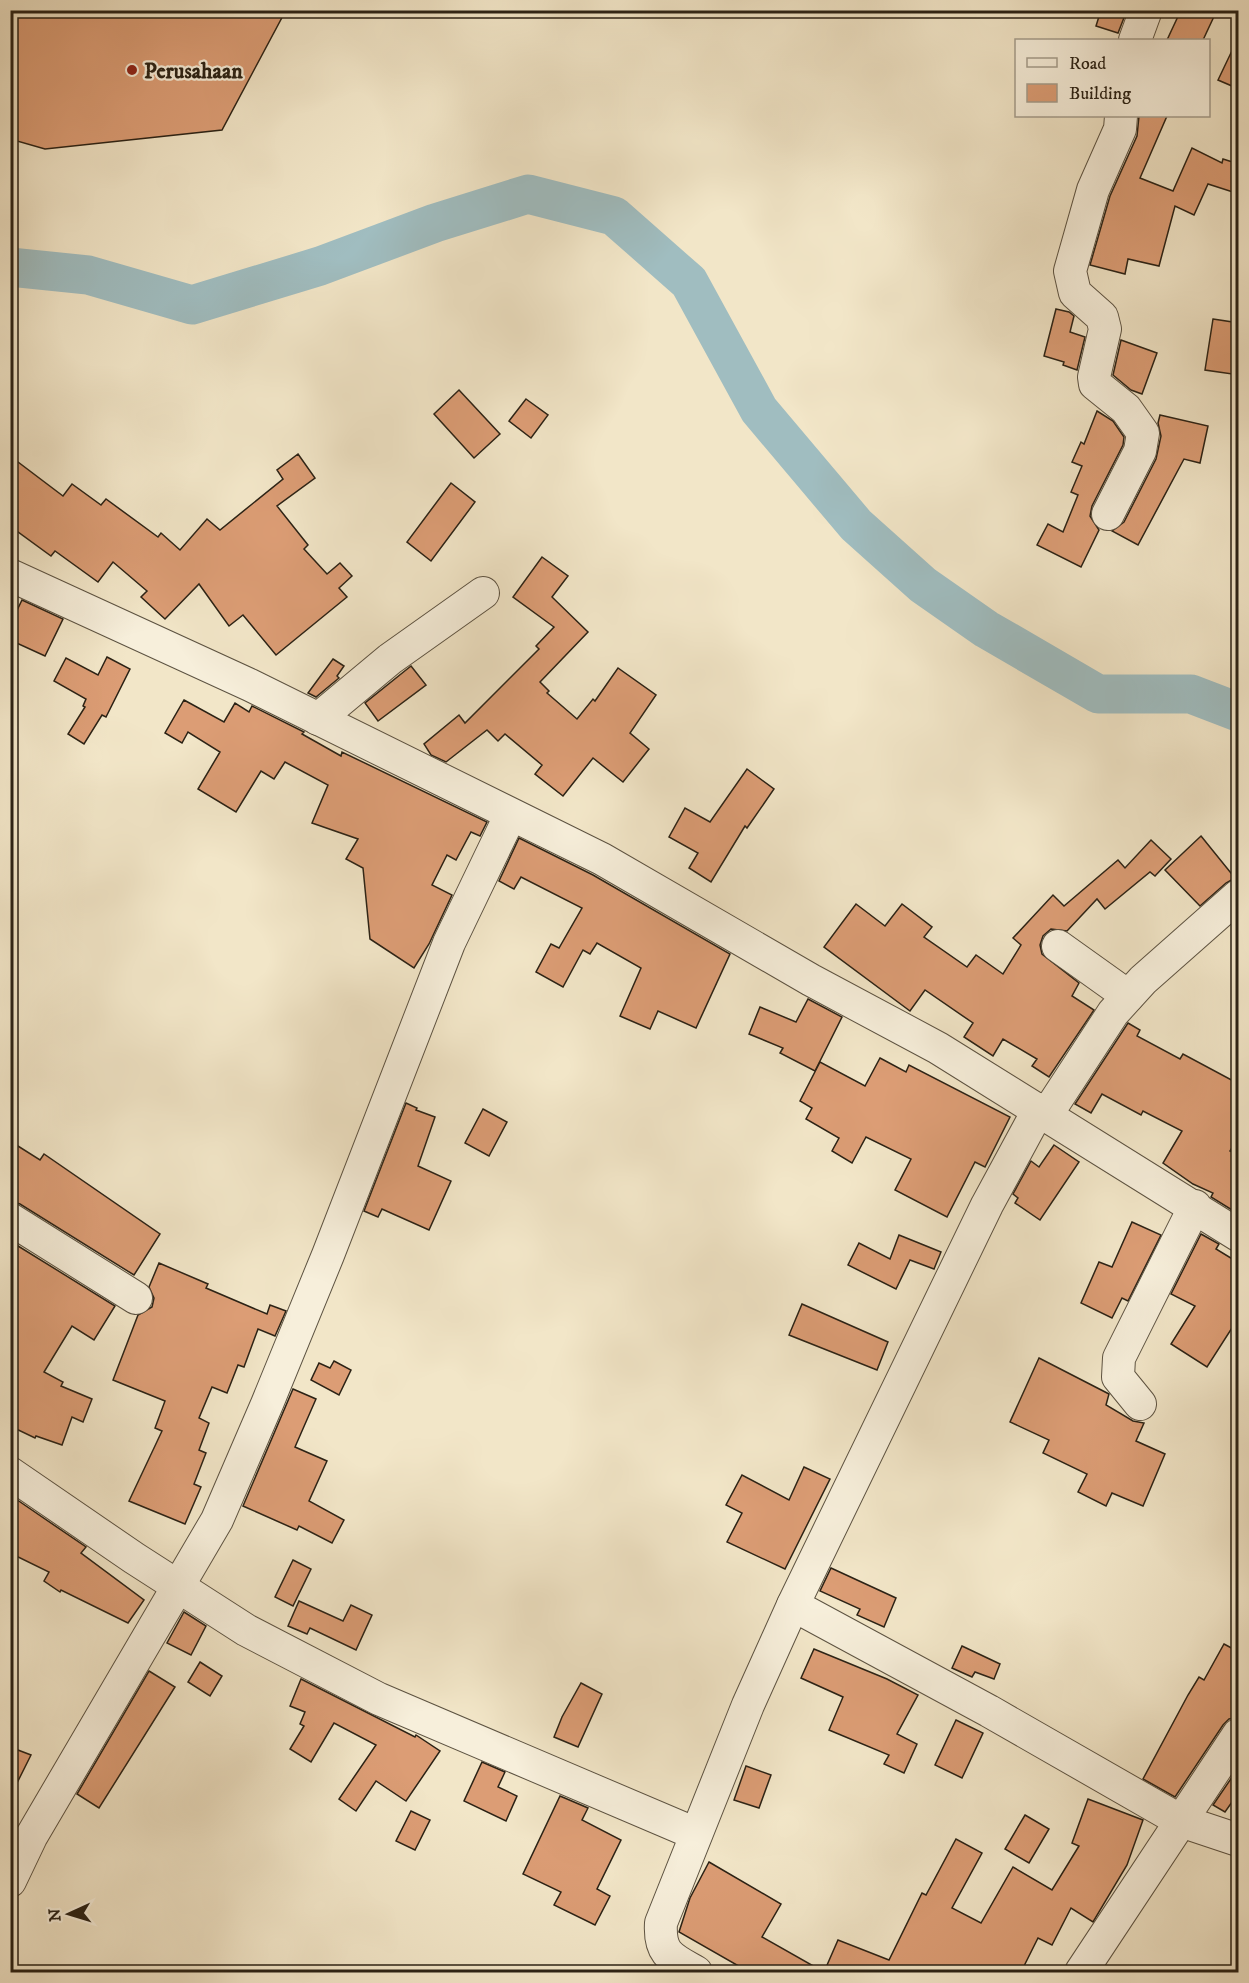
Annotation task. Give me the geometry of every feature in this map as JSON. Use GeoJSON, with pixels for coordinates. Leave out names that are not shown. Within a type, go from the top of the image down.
{"type":"FeatureCollection","features":[{"type":"Feature","properties":{"kind":"street"},"geometry":{"type":"LineString","coordinates":[[1135,39],[1146,10]]}},
{"type":"Feature","properties":{"kind":"street"},"geometry":{"type":"LineString","coordinates":[[1108,514],[1140,451],[1143,433],[1126,408],[1095,384],[1094,376],[1105,329],[1102,317],[1075,293],[1070,271],[1093,190],[1120,129],[1120,117]]}},
{"type":"Feature","properties":{"kind":"street"},"geometry":{"type":"LineString","coordinates":[[10,575],[239,680],[470,793],[510,816],[602,859],[811,980],[938,1048],[1043,1111],[1239,1235]]}},
{"type":"Feature","properties":{"kind":"street"},"geometry":{"type":"LineString","coordinates":[[318,720],[390,659],[483,593]]}},
{"type":"Feature","properties":{"kind":"street"},"geometry":{"type":"LineString","coordinates":[[10,1881],[31,1837],[217,1520],[267,1404],[449,943],[510,816]]}},
{"type":"Feature","properties":{"kind":"street"},"geometry":{"type":"LineString","coordinates":[[696,1972],[674,1959],[662,1948],[661,1923],[748,1705],[987,1205],[1043,1111],[1113,1012],[1239,896]]}},
{"type":"Feature","properties":{"kind":"street"},"geometry":{"type":"LineString","coordinates":[[1058,946],[1128,996]]}},
{"type":"Feature","properties":{"kind":"street"},"geometry":{"type":"LineString","coordinates":[[1140,1404],[1118,1377],[1119,1358],[1195,1206]]}},
{"type":"Feature","properties":{"kind":"street"},"geometry":{"type":"LineString","coordinates":[[10,1219],[136,1298]]}},
{"type":"Feature","properties":{"kind":"street"},"geometry":{"type":"LineString","coordinates":[[10,1473],[125,1552],[178,1584],[246,1630],[379,1699],[696,1834]]}},
{"type":"Feature","properties":{"kind":"street"},"geometry":{"type":"LineString","coordinates":[[794,1605],[989,1711],[1181,1821],[1239,1840]]}},
{"type":"Feature","properties":{"kind":"street"},"geometry":{"type":"LineString","coordinates":[[1081,1972],[1239,1736]]}},
{"type":"Feature","properties":{"kind":"building","name":"Perusahaan"},"geometry":{"type":"Polygon","coordinates":[[[10,10],[286,10],[222,130],[45,149],[10,139],[10,10]]]}},
{"type":"Feature","properties":{"kind":"building"},"geometry":{"type":"Polygon","coordinates":[[[1101,10],[1127,10],[1118,33],[1096,26],[1101,10]]]}},
{"type":"Feature","properties":{"kind":"building"},"geometry":{"type":"Polygon","coordinates":[[[1181,10],[1217,10],[1203,39],[1167,39],[1181,10]]]}},
{"type":"Feature","properties":{"kind":"building"},"geometry":{"type":"Polygon","coordinates":[[[1239,36],[1239,89],[1218,80],[1239,36]]]}},
{"type":"Feature","properties":{"kind":"building"},"geometry":{"type":"Polygon","coordinates":[[[1139,117],[1167,117],[1140,178],[1173,191],[1192,148],[1222,163],[1223,159],[1239,164],[1239,194],[1208,184],[1194,215],[1175,206],[1159,266],[1128,259],[1125,274],[1090,265],[1110,196],[1137,136],[1139,117]]]}},
{"type":"Feature","properties":{"kind":"building"},"geometry":{"type":"Polygon","coordinates":[[[1056,309],[1069,312],[1074,316],[1070,332],[1085,337],[1077,370],[1063,365],[1064,362],[1044,356],[1056,309]]]}},
{"type":"Feature","properties":{"kind":"building"},"geometry":{"type":"Polygon","coordinates":[[[1213,319],[1239,323],[1239,375],[1205,370],[1213,319]]]}},
{"type":"Feature","properties":{"kind":"building"},"geometry":{"type":"Polygon","coordinates":[[[1121,340],[1157,353],[1142,394],[1131,390],[1113,375],[1121,340]]]}},
{"type":"Feature","properties":{"kind":"building"},"geometry":{"type":"Polygon","coordinates":[[[459,390],[500,434],[474,458],[434,414],[459,390]]]}},
{"type":"Feature","properties":{"kind":"building"},"geometry":{"type":"Polygon","coordinates":[[[526,399],[548,415],[531,438],[509,421],[526,399]]]}},
{"type":"Feature","properties":{"kind":"building"},"geometry":{"type":"Polygon","coordinates":[[[1097,411],[1113,421],[1124,437],[1123,445],[1092,506],[1090,516],[1099,530],[1081,567],[1037,545],[1048,524],[1063,532],[1078,495],[1071,492],[1082,466],[1072,462],[1081,442],[1084,444],[1097,411]]]}},
{"type":"Feature","properties":{"kind":"building"},"geometry":{"type":"Polygon","coordinates":[[[1160,415],[1208,426],[1200,463],[1184,459],[1138,545],[1112,531],[1124,522],[1156,459],[1161,436],[1158,423],[1160,415]]]}},
{"type":"Feature","properties":{"kind":"building"},"geometry":{"type":"Polygon","coordinates":[[[298,454],[315,478],[277,506],[308,545],[304,549],[327,574],[340,563],[352,576],[339,588],[347,597],[276,655],[243,615],[229,626],[199,584],[165,619],[141,597],[147,591],[113,562],[98,582],[55,551],[51,556],[10,526],[10,456],[63,496],[72,484],[101,505],[106,499],[158,537],[161,533],[180,550],[207,519],[220,530],[283,479],[277,470],[298,454]]]}},
{"type":"Feature","properties":{"kind":"building"},"geometry":{"type":"Polygon","coordinates":[[[451,483],[475,502],[431,561],[407,542],[451,483]]]}},
{"type":"Feature","properties":{"kind":"building"},"geometry":{"type":"Polygon","coordinates":[[[542,557],[568,576],[552,597],[588,632],[540,682],[549,691],[547,693],[577,719],[593,699],[595,701],[618,668],[656,695],[630,733],[649,749],[623,782],[593,758],[563,796],[535,774],[542,765],[505,734],[498,741],[487,730],[446,762],[431,755],[424,744],[459,715],[465,723],[539,649],[536,646],[554,627],[513,597],[542,557]]]}},
{"type":"Feature","properties":{"kind":"building"},"geometry":{"type":"Polygon","coordinates":[[[22,600],[63,619],[45,656],[10,640],[10,625],[22,600]]]}},
{"type":"Feature","properties":{"kind":"building"},"geometry":{"type":"Polygon","coordinates":[[[107,657],[130,669],[106,717],[102,715],[84,744],[68,734],[85,707],[83,706],[86,699],[54,681],[66,658],[98,675],[107,657]]]}},
{"type":"Feature","properties":{"kind":"building"},"geometry":{"type":"Polygon","coordinates":[[[333,659],[344,666],[337,676],[339,678],[316,697],[308,693],[333,659]]]}},
{"type":"Feature","properties":{"kind":"building"},"geometry":{"type":"Polygon","coordinates":[[[411,666],[426,685],[378,721],[365,703],[411,666]]]}},
{"type":"Feature","properties":{"kind":"building"},"geometry":{"type":"Polygon","coordinates":[[[184,700],[224,722],[235,703],[249,712],[252,706],[304,732],[302,734],[341,756],[342,752],[487,822],[480,836],[471,832],[456,860],[447,855],[432,885],[452,895],[429,944],[414,968],[370,939],[363,868],[346,859],[358,839],[312,823],[328,785],[285,762],[274,779],[261,771],[236,812],[198,789],[220,752],[188,732],[182,743],[165,733],[184,700]]]}},
{"type":"Feature","properties":{"kind":"building"},"geometry":{"type":"Polygon","coordinates":[[[747,769],[774,789],[747,828],[745,826],[711,882],[689,868],[698,853],[669,837],[685,808],[710,822],[747,769]]]}},
{"type":"Feature","properties":{"kind":"building"},"geometry":{"type":"Polygon","coordinates":[[[1201,836],[1235,878],[1200,906],[1165,870],[1201,836]]]}},
{"type":"Feature","properties":{"kind":"building"},"geometry":{"type":"Polygon","coordinates":[[[519,838],[593,875],[730,954],[696,1028],[658,1011],[650,1029],[620,1016],[641,968],[597,943],[590,954],[583,950],[563,987],[536,972],[551,944],[559,948],[582,908],[521,877],[514,889],[499,881],[519,838]]]}},
{"type":"Feature","properties":{"kind":"building"},"geometry":{"type":"Polygon","coordinates":[[[1151,840],[1171,859],[1155,876],[1150,872],[1105,909],[1097,899],[1067,931],[1051,929],[1043,936],[1040,945],[1042,954],[1079,983],[1072,996],[1094,1010],[1049,1077],[1032,1066],[1037,1059],[1003,1039],[993,1056],[964,1037],[973,1023],[925,990],[910,1011],[824,947],[856,904],[885,926],[902,904],[932,927],[924,937],[967,967],[976,955],[1003,974],[1021,945],[1013,938],[1053,895],[1064,906],[1118,860],[1125,868],[1151,840]]]}},
{"type":"Feature","properties":{"kind":"building"},"geometry":{"type":"Polygon","coordinates":[[[808,999],[842,1017],[815,1071],[780,1053],[783,1048],[749,1034],[760,1007],[796,1022],[808,999]]]}},
{"type":"Feature","properties":{"kind":"building"},"geometry":{"type":"Polygon","coordinates":[[[1128,1023],[1140,1030],[1137,1036],[1180,1059],[1183,1054],[1239,1084],[1239,1136],[1230,1151],[1239,1156],[1239,1201],[1232,1210],[1211,1197],[1213,1193],[1193,1184],[1163,1163],[1182,1131],[1143,1111],[1141,1115],[1102,1094],[1091,1113],[1075,1104],[1128,1023]]]}},
{"type":"Feature","properties":{"kind":"building"},"geometry":{"type":"Polygon","coordinates":[[[880,1058],[906,1072],[909,1065],[1010,1117],[985,1167],[975,1162],[947,1217],[895,1190],[911,1159],[866,1137],[852,1163],[832,1151],[839,1138],[806,1119],[812,1108],[800,1101],[820,1062],[865,1086],[880,1058]]]}},
{"type":"Feature","properties":{"kind":"building"},"geometry":{"type":"Polygon","coordinates":[[[406,1103],[417,1108],[416,1110],[435,1117],[418,1166],[451,1181],[429,1230],[382,1209],[378,1217],[364,1211],[406,1103]]]}},
{"type":"Feature","properties":{"kind":"building"},"geometry":{"type":"Polygon","coordinates":[[[483,1109],[507,1122],[489,1156],[465,1143],[483,1109]]]}},
{"type":"Feature","properties":{"kind":"building"},"geometry":{"type":"Polygon","coordinates":[[[10,1141],[40,1160],[44,1154],[160,1234],[134,1275],[20,1204],[10,1201],[10,1141]]]}},
{"type":"Feature","properties":{"kind":"building"},"geometry":{"type":"Polygon","coordinates":[[[1054,1145],[1079,1162],[1040,1220],[1015,1203],[1018,1198],[1013,1194],[1031,1161],[1039,1167],[1054,1145]]]}},
{"type":"Feature","properties":{"kind":"building"},"geometry":{"type":"Polygon","coordinates":[[[1132,1222],[1161,1235],[1128,1301],[1122,1298],[1112,1318],[1081,1303],[1099,1262],[1112,1267],[1132,1222]]]}},
{"type":"Feature","properties":{"kind":"building"},"geometry":{"type":"Polygon","coordinates":[[[1201,1234],[1219,1244],[1216,1249],[1239,1263],[1239,1317],[1207,1367],[1171,1344],[1195,1306],[1171,1294],[1201,1234]]]}},
{"type":"Feature","properties":{"kind":"building"},"geometry":{"type":"Polygon","coordinates":[[[899,1235],[941,1252],[934,1269],[910,1260],[896,1289],[848,1265],[859,1243],[890,1259],[899,1235]]]}},
{"type":"Feature","properties":{"kind":"building"},"geometry":{"type":"Polygon","coordinates":[[[10,1241],[115,1306],[94,1340],[72,1326],[44,1372],[63,1382],[61,1386],[92,1399],[83,1422],[72,1417],[62,1445],[36,1436],[35,1438],[10,1426],[10,1241]]]}},
{"type":"Feature","properties":{"kind":"building"},"geometry":{"type":"Polygon","coordinates":[[[159,1263],[208,1284],[206,1288],[267,1314],[270,1305],[286,1311],[275,1336],[258,1329],[244,1367],[238,1365],[227,1393],[212,1387],[199,1418],[209,1423],[199,1450],[206,1453],[194,1484],[201,1487],[185,1524],[129,1501],[162,1431],[155,1428],[165,1401],[113,1380],[138,1315],[152,1307],[154,1298],[149,1287],[159,1263]]]}},
{"type":"Feature","properties":{"kind":"building"},"geometry":{"type":"Polygon","coordinates":[[[802,1304],[888,1342],[877,1370],[789,1335],[802,1304]]]}},
{"type":"Feature","properties":{"kind":"building"},"geometry":{"type":"Polygon","coordinates":[[[1039,1358],[1109,1394],[1106,1405],[1133,1421],[1144,1423],[1136,1441],[1165,1454],[1143,1506],[1112,1493],[1106,1506],[1078,1492],[1087,1474],[1043,1453],[1049,1440],[1010,1422],[1039,1358]]]}},
{"type":"Feature","properties":{"kind":"building"},"geometry":{"type":"Polygon","coordinates":[[[334,1361],[351,1370],[339,1395],[311,1380],[319,1363],[330,1368],[334,1361]]]}},
{"type":"Feature","properties":{"kind":"building"},"geometry":{"type":"Polygon","coordinates":[[[293,1389],[316,1399],[295,1447],[327,1461],[309,1501],[344,1520],[332,1543],[299,1526],[297,1530],[243,1506],[293,1389]]]}},
{"type":"Feature","properties":{"kind":"building"},"geometry":{"type":"Polygon","coordinates":[[[804,1467],[830,1479],[785,1569],[727,1542],[742,1513],[726,1505],[742,1475],[789,1500],[804,1467]]]}},
{"type":"Feature","properties":{"kind":"building"},"geometry":{"type":"Polygon","coordinates":[[[10,1495],[86,1547],[81,1553],[144,1600],[128,1623],[61,1590],[60,1592],[44,1581],[49,1572],[10,1553],[10,1495]]]}},
{"type":"Feature","properties":{"kind":"building"},"geometry":{"type":"Polygon","coordinates":[[[293,1560],[311,1569],[293,1606],[275,1597],[293,1560]]]}},
{"type":"Feature","properties":{"kind":"building"},"geometry":{"type":"Polygon","coordinates":[[[831,1568],[896,1598],[884,1627],[857,1615],[860,1609],[820,1591],[831,1568]]]}},
{"type":"Feature","properties":{"kind":"building"},"geometry":{"type":"Polygon","coordinates":[[[299,1601],[343,1621],[351,1605],[372,1615],[356,1650],[310,1628],[307,1634],[288,1626],[299,1601]]]}},
{"type":"Feature","properties":{"kind":"building"},"geometry":{"type":"Polygon","coordinates":[[[184,1612],[206,1626],[191,1655],[167,1643],[184,1612]]]}},
{"type":"Feature","properties":{"kind":"building"},"geometry":{"type":"Polygon","coordinates":[[[1224,1644],[1239,1652],[1239,1717],[1229,1719],[1223,1725],[1175,1797],[1143,1779],[1188,1695],[1199,1677],[1204,1680],[1224,1644]]]}},
{"type":"Feature","properties":{"kind":"building"},"geometry":{"type":"Polygon","coordinates":[[[962,1646],[1000,1664],[994,1679],[975,1672],[972,1677],[952,1668],[962,1646]]]}},
{"type":"Feature","properties":{"kind":"building"},"geometry":{"type":"Polygon","coordinates":[[[814,1649],[887,1679],[918,1695],[897,1734],[917,1744],[904,1773],[884,1764],[889,1755],[829,1730],[843,1697],[801,1678],[814,1649]]]}},
{"type":"Feature","properties":{"kind":"building"},"geometry":{"type":"Polygon","coordinates":[[[200,1662],[222,1676],[210,1696],[188,1682],[200,1662]]]}},
{"type":"Feature","properties":{"kind":"building"},"geometry":{"type":"Polygon","coordinates":[[[149,1671],[175,1687],[99,1808],[77,1794],[149,1671]]]}},
{"type":"Feature","properties":{"kind":"building"},"geometry":{"type":"Polygon","coordinates":[[[301,1679],[415,1737],[416,1735],[440,1751],[406,1801],[376,1781],[356,1811],[339,1799],[376,1745],[334,1723],[311,1762],[290,1749],[304,1726],[300,1724],[305,1712],[290,1706],[301,1679]]]}},
{"type":"Feature","properties":{"kind":"building"},"geometry":{"type":"Polygon","coordinates":[[[581,1683],[602,1694],[578,1747],[554,1737],[581,1683]]]}},
{"type":"Feature","properties":{"kind":"building"},"geometry":{"type":"Polygon","coordinates":[[[956,1720],[983,1733],[962,1778],[935,1765],[956,1720]]]}},
{"type":"Feature","properties":{"kind":"building"},"geometry":{"type":"Polygon","coordinates":[[[10,1747],[31,1755],[10,1797],[10,1747]]]}},
{"type":"Feature","properties":{"kind":"building"},"geometry":{"type":"Polygon","coordinates":[[[482,1762],[505,1772],[498,1787],[517,1796],[506,1821],[464,1801],[482,1762]]]}},
{"type":"Feature","properties":{"kind":"building"},"geometry":{"type":"Polygon","coordinates":[[[746,1766],[771,1775],[759,1808],[734,1800],[746,1766]]]}},
{"type":"Feature","properties":{"kind":"building"},"geometry":{"type":"Polygon","coordinates":[[[1239,1767],[1239,1792],[1225,1812],[1213,1805],[1239,1767]]]}},
{"type":"Feature","properties":{"kind":"building"},"geometry":{"type":"Polygon","coordinates":[[[560,1796],[588,1808],[582,1820],[621,1840],[597,1889],[610,1896],[595,1925],[554,1905],[561,1892],[523,1874],[560,1796]]]}},
{"type":"Feature","properties":{"kind":"building"},"geometry":{"type":"Polygon","coordinates":[[[1088,1799],[1143,1820],[1127,1865],[1093,1922],[1071,1908],[1052,1945],[1038,1938],[1021,1972],[824,1972],[838,1940],[889,1960],[922,1893],[926,1895],[956,1839],[982,1853],[952,1908],[981,1923],[1013,1867],[1052,1890],[1079,1846],[1072,1843],[1088,1799]]]}},
{"type":"Feature","properties":{"kind":"building"},"geometry":{"type":"Polygon","coordinates":[[[411,1811],[430,1820],[415,1850],[396,1841],[411,1811]]]}},
{"type":"Feature","properties":{"kind":"building"},"geometry":{"type":"Polygon","coordinates":[[[1025,1815],[1049,1829],[1029,1863],[1005,1849],[1025,1815]]]}},
{"type":"Feature","properties":{"kind":"building"},"geometry":{"type":"Polygon","coordinates":[[[709,1862],[781,1904],[762,1937],[824,1972],[749,1972],[679,1932],[690,1898],[709,1862]]]}},
{"type":"Feature","properties":{"kind":"waterway"},"geometry":{"type":"LineString","coordinates":[[10,267],[88,275],[192,305],[320,266],[435,223],[528,194],[614,216],[689,282],[759,410],[856,525],[923,585],[986,629],[1098,694],[1191,694],[1238,712]]}},
{"type":"Feature","properties":{"kind":"place","name":"Perusahaan"},"geometry":{"type":"Point","coordinates":[132,70]}}]}
